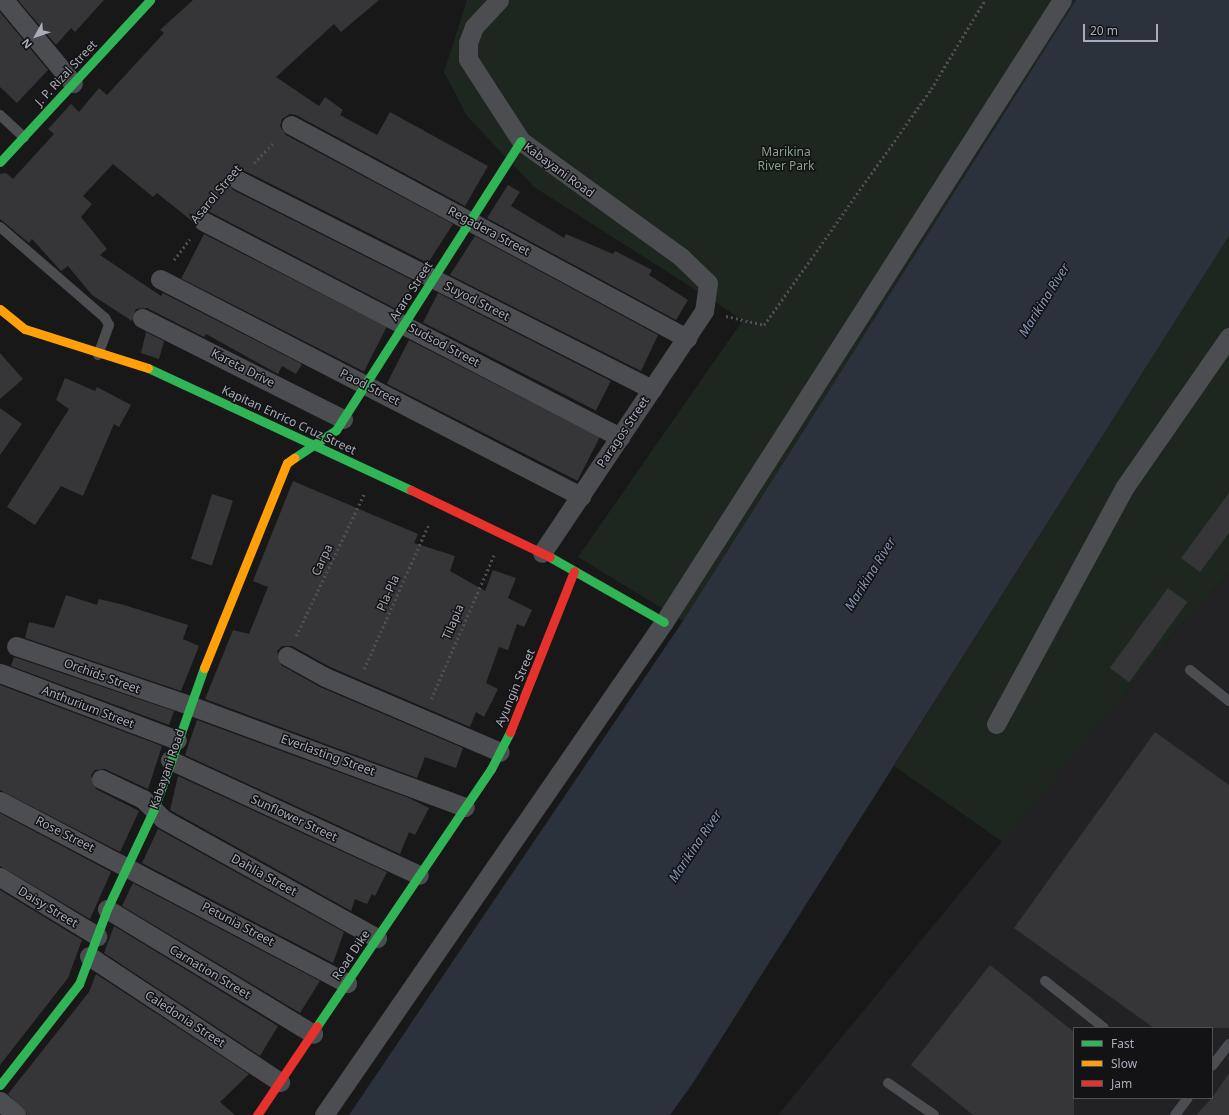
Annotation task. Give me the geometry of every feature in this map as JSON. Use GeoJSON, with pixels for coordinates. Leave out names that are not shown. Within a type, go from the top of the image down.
{"type":"FeatureCollection","features":[{"type":"Feature","properties":{"kind":"street"},"geometry":{"type":"LineString","coordinates":[[4,0],[73,83]]}},
{"type":"Feature","properties":{"kind":"street","name":"J. P. Rizal Street"},"geometry":{"type":"LineString","coordinates":[[0,162],[150,0]]}},
{"type":"Feature","properties":{"kind":"street","name":"Kabayani Road"},"geometry":{"type":"LineString","coordinates":[[499,0],[474,27],[468,43],[468,59],[520,141],[681,257],[708,284],[704,311]]}},
{"type":"Feature","properties":{"kind":"street"},"geometry":{"type":"LineString","coordinates":[[324,1115],[664,622],[1062,0]]}},
{"type":"Feature","properties":{"kind":"street","name":"Regadera Street"},"geometry":{"type":"LineString","coordinates":[[291,125],[687,338]]}},
{"type":"Feature","properties":{"kind":"street","name":"Araro Street"},"geometry":{"type":"LineString","coordinates":[[314,446],[336,430],[520,141]]}},
{"type":"Feature","properties":{"kind":"street","name":"Suyod Street"},"geometry":{"type":"LineString","coordinates":[[238,180],[652,389]]}},
{"type":"Feature","properties":{"kind":"street","name":"Sudsod Street"},"geometry":{"type":"LineString","coordinates":[[203,221],[620,437]]}},
{"type":"Feature","properties":{"kind":"street","name":"Paod Street"},"geometry":{"type":"LineString","coordinates":[[160,279],[581,496]]}},
{"type":"Feature","properties":{"kind":"street","name":"Kapitan Enrico Cruz Street"},"geometry":{"type":"LineString","coordinates":[[0,309],[25,329],[98,355],[143,366],[314,446],[374,472],[542,554],[664,622]]}},
{"type":"Feature","properties":{"kind":"street","name":"Paragos Street"},"geometry":{"type":"LineString","coordinates":[[542,554],[704,311]]}},
{"type":"Feature","properties":{"kind":"street","name":"Kareta Drive"},"geometry":{"type":"LineString","coordinates":[[142,318],[343,419]]}},
{"type":"Feature","properties":{"kind":"street"},"geometry":{"type":"LineString","coordinates":[[996,724],[1124,488],[1229,337]]}},
{"type":"Feature","properties":{"kind":"street","name":"Kabayani Road"},"geometry":{"type":"LineString","coordinates":[[0,1085],[79,984],[108,909],[154,809],[190,705],[287,463],[314,446]]}},
{"type":"Feature","properties":{"kind":"street","name":"Ayungin Street"},"geometry":{"type":"LineString","coordinates":[[465,807],[500,752],[521,710],[574,571]]}},
{"type":"Feature","properties":{"kind":"street","name":"Orchids Street"},"geometry":{"type":"LineString","coordinates":[[16,646],[190,705]]}},
{"type":"Feature","properties":{"kind":"street"},"geometry":{"type":"LineString","coordinates":[[287,656],[354,690],[424,718],[500,752]]}},
{"type":"Feature","properties":{"kind":"street","name":"Anthurium Street"},"geometry":{"type":"LineString","coordinates":[[0,673],[177,740]]}},
{"type":"Feature","properties":{"kind":"street","name":"Everlasting Street"},"geometry":{"type":"LineString","coordinates":[[190,705],[465,807]]}},
{"type":"Feature","properties":{"kind":"street","name":"Sunflower Street"},"geometry":{"type":"LineString","coordinates":[[170,760],[419,875]]}},
{"type":"Feature","properties":{"kind":"street","name":"Dahlia Street"},"geometry":{"type":"LineString","coordinates":[[101,779],[143,800],[163,819],[377,938]]}},
{"type":"Feature","properties":{"kind":"street","name":"Rose Street"},"geometry":{"type":"LineString","coordinates":[[0,801],[129,866]]}},
{"type":"Feature","properties":{"kind":"street","name":"Road Dike"},"geometry":{"type":"LineString","coordinates":[[257,1115],[465,807]]}},
{"type":"Feature","properties":{"kind":"street","name":"Petunia Street"},"geometry":{"type":"LineString","coordinates":[[129,866],[347,983]]}},
{"type":"Feature","properties":{"kind":"street","name":"Daisy Street"},"geometry":{"type":"LineString","coordinates":[[0,877],[97,936]]}},
{"type":"Feature","properties":{"kind":"street","name":"Carnation Street"},"geometry":{"type":"LineString","coordinates":[[108,909],[312,1034]]}},
{"type":"Feature","properties":{"kind":"street","name":"Caledonia Street"},"geometry":{"type":"LineString","coordinates":[[89,956],[280,1082]]}},
{"type":"Feature","properties":{"kind":"street"},"geometry":{"type":"LineString","coordinates":[[0,1101],[16,1115]]}},
{"type":"Feature","properties":{"kind":"lane"},"geometry":{"type":"LineString","coordinates":[[0,115],[24,137]]}},
{"type":"Feature","properties":{"kind":"lane"},"geometry":{"type":"LineString","coordinates":[[0,227],[105,318],[108,325],[98,355]]}},
{"type":"Feature","properties":{"kind":"lane"},"geometry":{"type":"LineString","coordinates":[[1190,670],[1229,701]]}},
{"type":"Feature","properties":{"kind":"lane"},"geometry":{"type":"LineString","coordinates":[[1045,981],[1103,1027]]}},
{"type":"Feature","properties":{"kind":"lane"},"geometry":{"type":"LineString","coordinates":[[1213,1065],[1229,1044]]}},
{"type":"Feature","properties":{"kind":"lane"},"geometry":{"type":"LineString","coordinates":[[888,1083],[934,1115]]}},
{"type":"Feature","properties":{"kind":"lane"},"geometry":{"type":"LineString","coordinates":[[1175,1115],[1187,1099]]}},
{"type":"Feature","properties":{"kind":"path"},"geometry":{"type":"LineString","coordinates":[[704,311],[764,325],[931,89],[985,0]]}},
{"type":"Feature","properties":{"kind":"path","name":"Asarol Street"},"geometry":{"type":"LineString","coordinates":[[238,180],[291,125]]}},
{"type":"Feature","properties":{"kind":"path","name":"Asarol Street"},"geometry":{"type":"LineString","coordinates":[[160,279],[203,221]]}},
{"type":"Feature","properties":{"kind":"path","name":"Carpa"},"geometry":{"type":"LineString","coordinates":[[287,656],[374,472]]}},
{"type":"Feature","properties":{"kind":"path","name":"Pla-Pla"},"geometry":{"type":"LineString","coordinates":[[354,690],[438,503]]}},
{"type":"Feature","properties":{"kind":"path","name":"Tilapia"},"geometry":{"type":"LineString","coordinates":[[424,718],[466,612],[504,535]]}},
{"type":"Feature","properties":{"kind":"shaded area"},"geometry":{"type":"Polygon","coordinates":[[[1229,574],[1229,1115],[778,1115],[1179,626],[1229,574]]]}},
{"type":"Feature","properties":{"kind":"green space","name":"Marikina River Park"},"geometry":{"type":"Polygon","coordinates":[[[467,0],[1076,0],[683,621],[578,557],[743,320],[534,187],[467,116],[444,72],[467,0]]]}},
{"type":"Feature","properties":{"kind":"green space"},"geometry":{"type":"Polygon","coordinates":[[[1229,236],[1229,574],[1179,626],[1003,842],[894,766],[1229,236]]]}},
{"type":"Feature","properties":{"kind":"water","name":"Marikina River"},"geometry":{"type":"Polygon","coordinates":[[[1076,0],[1229,0],[1229,236],[693,1083],[670,1115],[349,1115],[683,621],[1076,0]]]}},
{"type":"Feature","properties":{"kind":"building"},"geometry":{"type":"Polygon","coordinates":[[[18,0],[104,0],[75,32],[71,28],[56,45],[18,0]]]}},
{"type":"Feature","properties":{"kind":"building"},"geometry":{"type":"Polygon","coordinates":[[[193,0],[379,0],[341,32],[334,24],[276,77],[319,106],[325,97],[343,110],[340,115],[377,135],[390,112],[488,166],[465,206],[296,115],[290,114],[282,119],[280,126],[286,135],[453,224],[428,263],[243,170],[237,169],[228,175],[227,181],[233,190],[416,282],[398,310],[208,211],[197,212],[192,221],[157,193],[153,197],[113,164],[83,196],[92,204],[81,217],[107,249],[100,255],[161,296],[163,293],[302,364],[296,374],[282,366],[278,374],[206,334],[204,337],[147,308],[136,309],[132,321],[92,295],[68,266],[61,271],[32,239],[29,243],[0,219],[0,174],[6,173],[13,179],[54,134],[48,129],[71,104],[79,112],[99,88],[107,95],[164,33],[160,30],[193,0]]]}},
{"type":"Feature","properties":{"kind":"building"},"geometry":{"type":"Polygon","coordinates":[[[0,12],[48,70],[17,103],[0,87],[0,12]]]}},
{"type":"Feature","properties":{"kind":"building"},"geometry":{"type":"Polygon","coordinates":[[[508,185],[520,192],[511,206],[564,238],[566,234],[613,254],[615,251],[652,270],[649,275],[688,300],[676,320],[487,218],[508,185]]]}},
{"type":"Feature","properties":{"kind":"building"},"geometry":{"type":"Polygon","coordinates":[[[204,234],[387,327],[364,372],[181,279],[204,234]]]}},
{"type":"Feature","properties":{"kind":"building"},"geometry":{"type":"Polygon","coordinates":[[[475,236],[658,335],[641,371],[450,275],[475,236]]]}},
{"type":"Feature","properties":{"kind":"building"},"geometry":{"type":"Polygon","coordinates":[[[438,293],[611,381],[596,410],[423,322],[438,293]]]}},
{"type":"Feature","properties":{"kind":"building"},"geometry":{"type":"Polygon","coordinates":[[[146,332],[164,341],[159,359],[141,353],[146,332]]]}},
{"type":"Feature","properties":{"kind":"building"},"geometry":{"type":"Polygon","coordinates":[[[409,340],[600,437],[577,481],[387,384],[409,340]]]}},
{"type":"Feature","properties":{"kind":"building"},"geometry":{"type":"Polygon","coordinates":[[[0,353],[23,379],[0,399],[0,353]]]}},
{"type":"Feature","properties":{"kind":"building"},"geometry":{"type":"Polygon","coordinates":[[[65,378],[95,391],[97,387],[131,405],[119,427],[114,424],[83,496],[61,486],[35,525],[7,507],[69,409],[56,400],[65,378]]]}},
{"type":"Feature","properties":{"kind":"building"},"geometry":{"type":"Polygon","coordinates":[[[0,408],[22,424],[0,455],[0,408]]]}},
{"type":"Feature","properties":{"kind":"building"},"geometry":{"type":"Polygon","coordinates":[[[293,481],[418,534],[414,543],[455,556],[450,571],[485,591],[493,570],[516,578],[508,598],[532,610],[524,627],[517,624],[508,650],[499,647],[486,683],[498,689],[484,717],[476,712],[470,727],[330,667],[292,646],[282,646],[277,651],[281,665],[320,687],[463,748],[456,768],[425,757],[417,778],[205,699],[233,630],[249,634],[268,587],[253,581],[293,481]]]}},
{"type":"Feature","properties":{"kind":"building"},"geometry":{"type":"Polygon","coordinates":[[[1229,493],[1229,533],[1200,572],[1181,558],[1229,493]]]}},
{"type":"Feature","properties":{"kind":"building"},"geometry":{"type":"Polygon","coordinates":[[[212,494],[233,501],[212,565],[191,559],[212,494]]]}},
{"type":"Feature","properties":{"kind":"building"},"geometry":{"type":"Polygon","coordinates":[[[1168,588],[1187,602],[1129,682],[1110,668],[1168,588]]]}},
{"type":"Feature","properties":{"kind":"building"},"geometry":{"type":"Polygon","coordinates":[[[66,595],[97,605],[99,599],[124,605],[188,625],[183,639],[199,646],[181,691],[25,638],[29,622],[54,628],[66,595]]]}},
{"type":"Feature","properties":{"kind":"building"},"geometry":{"type":"Polygon","coordinates":[[[14,657],[174,711],[169,725],[11,666],[14,657]]]}},
{"type":"Feature","properties":{"kind":"building"},"geometry":{"type":"Polygon","coordinates":[[[0,685],[162,746],[148,789],[105,769],[95,770],[91,775],[96,789],[139,811],[120,852],[0,790],[0,685]]]}},
{"type":"Feature","properties":{"kind":"building"},"geometry":{"type":"Polygon","coordinates":[[[197,720],[409,798],[429,808],[415,835],[409,832],[400,854],[185,755],[197,720]]]}},
{"type":"Feature","properties":{"kind":"building"},"geometry":{"type":"Polygon","coordinates":[[[1155,732],[1229,785],[1229,1028],[1153,1027],[1014,928],[1155,732]]]}},
{"type":"Feature","properties":{"kind":"building"},"geometry":{"type":"Polygon","coordinates":[[[178,776],[387,872],[375,896],[372,894],[367,904],[355,899],[351,911],[170,810],[178,776]]]}},
{"type":"Feature","properties":{"kind":"building"},"geometry":{"type":"Polygon","coordinates":[[[0,813],[111,872],[90,919],[0,866],[0,813]]]}},
{"type":"Feature","properties":{"kind":"building"},"geometry":{"type":"Polygon","coordinates":[[[158,829],[344,932],[333,963],[142,863],[158,829]]]}},
{"type":"Feature","properties":{"kind":"building"},"geometry":{"type":"Polygon","coordinates":[[[133,883],[320,981],[300,1013],[122,906],[133,883]]]}},
{"type":"Feature","properties":{"kind":"building"},"geometry":{"type":"Polygon","coordinates":[[[0,890],[82,940],[68,978],[0,1065],[0,890]]]}},
{"type":"Feature","properties":{"kind":"building"},"geometry":{"type":"Polygon","coordinates":[[[114,926],[278,1026],[260,1056],[104,953],[114,926]]]}},
{"type":"Feature","properties":{"kind":"building"},"geometry":{"type":"Polygon","coordinates":[[[990,965],[1073,1031],[1074,1115],[973,1115],[911,1065],[990,965]]]}},
{"type":"Feature","properties":{"kind":"building"},"geometry":{"type":"Polygon","coordinates":[[[96,974],[249,1074],[220,1102],[235,1115],[27,1115],[8,1094],[89,992],[96,974]]]}},
{"type":"Feature","properties":{"kind":"building"},"geometry":{"type":"Polygon","coordinates":[[[1229,1073],[1229,1115],[1196,1115],[1211,1099],[1213,1099],[1213,1097],[1229,1073]]]}},
{"type":"Feature","properties":{"kind":"traffic: fast"},"geometry":{"type":"LineString","coordinates":[[0,162],[150,0]]}},
{"type":"Feature","properties":{"kind":"traffic: fast"},"geometry":{"type":"LineString","coordinates":[[294,458],[336,430],[521,141]]}},
{"type":"Feature","properties":{"kind":"traffic: fast"},"geometry":{"type":"LineString","coordinates":[[148,368],[411,490]]}},
{"type":"Feature","properties":{"kind":"traffic: fast"},"geometry":{"type":"LineString","coordinates":[[550,557],[664,622]]}},
{"type":"Feature","properties":{"kind":"traffic: fast"},"geometry":{"type":"LineString","coordinates":[[0,1085],[79,984],[107,909],[154,809],[204,668]]}},
{"type":"Feature","properties":{"kind":"traffic: fast"},"geometry":{"type":"LineString","coordinates":[[317,1026],[491,769],[510,732]]}},
{"type":"Feature","properties":{"kind":"traffic: slow"},"geometry":{"type":"LineString","coordinates":[[0,309],[25,329],[148,368]]}},
{"type":"Feature","properties":{"kind":"traffic: slow"},"geometry":{"type":"LineString","coordinates":[[204,668],[287,463],[294,458]]}},
{"type":"Feature","properties":{"kind":"traffic: jam"},"geometry":{"type":"LineString","coordinates":[[411,490],[550,557]]}},
{"type":"Feature","properties":{"kind":"traffic: jam"},"geometry":{"type":"LineString","coordinates":[[510,732],[574,571]]}},
{"type":"Feature","properties":{"kind":"traffic: jam"},"geometry":{"type":"LineString","coordinates":[[257,1115],[317,1026]]}}]}
